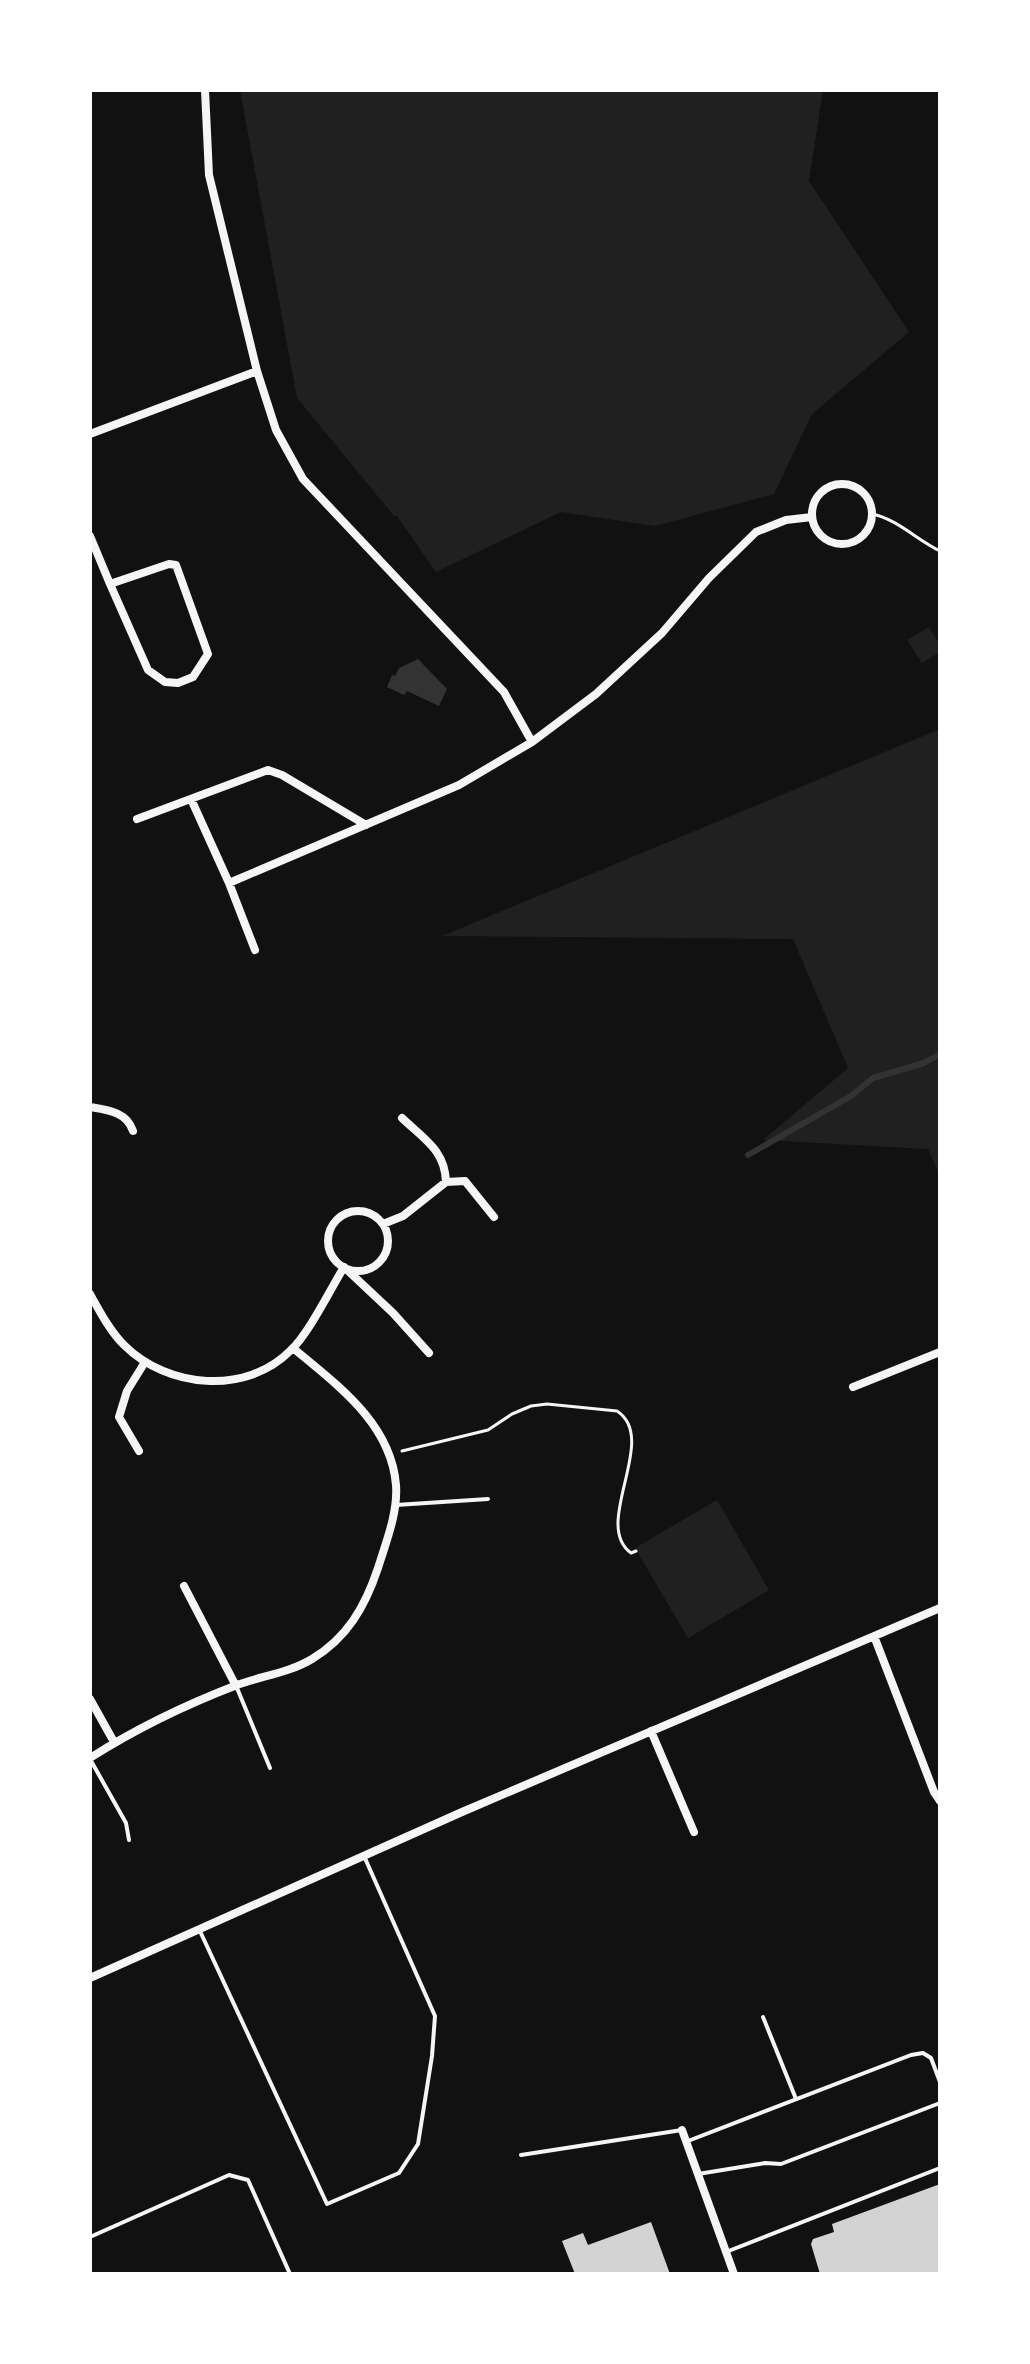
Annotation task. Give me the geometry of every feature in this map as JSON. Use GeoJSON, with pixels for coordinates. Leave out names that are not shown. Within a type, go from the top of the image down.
{"type":"FeatureCollection","features":[{"type":"Feature","properties":{"kind":"street"},"geometry":{"type":"LineString","coordinates":[[205,90],[209,175],[257,371],[276,430],[303,479],[504,692],[532,742]]}},
{"type":"Feature","properties":{"kind":"street"},"geometry":{"type":"LineString","coordinates":[[90,434],[257,371]]}},
{"type":"Feature","properties":{"kind":"street"},"geometry":{"type":"LineString","coordinates":[[840,484],[859,489],[871,504],[872,514],[866,533],[849,543],[829,541],[820,535],[812,517],[812,508],[822,491],[840,484]]}},
{"type":"Feature","properties":{"kind":"street"},"geometry":{"type":"LineString","coordinates":[[229,883],[459,785],[532,742],[596,694],[662,633],[709,578],[756,532],[786,520],[812,517]]}},
{"type":"Feature","properties":{"kind":"street"},"geometry":{"type":"LineString","coordinates":[[90,536],[110,584],[148,670],[165,682],[178,683],[193,677],[208,654],[176,565],[169,564],[110,584]]}},
{"type":"Feature","properties":{"kind":"street"},"geometry":{"type":"LineString","coordinates":[[137,819],[268,770],[282,775],[366,825]]}},
{"type":"Feature","properties":{"kind":"street"},"geometry":{"type":"LineString","coordinates":[[191,799],[255,950]]}},
{"type":"Feature","properties":{"kind":"street"},"geometry":{"type":"LineString","coordinates":[[90,1107],[112,1110],[130,1121],[133,1131]]}},
{"type":"Feature","properties":{"kind":"street"},"geometry":{"type":"LineString","coordinates":[[402,1118],[438,1153],[446,1165],[446,1182]]}},
{"type":"Feature","properties":{"kind":"street"},"geometry":{"type":"LineString","coordinates":[[383,1224],[403,1216],[446,1182],[465,1181],[494,1217]]}},
{"type":"Feature","properties":{"kind":"street"},"geometry":{"type":"LineString","coordinates":[[344,1267],[364,1270],[380,1260],[387,1242],[383,1224],[367,1212],[357,1211],[338,1218],[332,1225],[328,1245],[331,1255],[393,1313],[429,1353]]}},
{"type":"Feature","properties":{"kind":"street"},"geometry":{"type":"LineString","coordinates":[[90,1294],[122,1344],[145,1362],[188,1380],[213,1382],[262,1370],[293,1348],[344,1267]]}},
{"type":"Feature","properties":{"kind":"street"},"geometry":{"type":"LineString","coordinates":[[90,1758],[184,1705],[299,1666],[324,1651],[345,1632],[362,1609],[391,1529],[396,1487],[390,1454],[377,1428],[347,1393],[293,1348]]}},
{"type":"Feature","properties":{"kind":"street"},"geometry":{"type":"LineString","coordinates":[[853,1387],[940,1352]]}},
{"type":"Feature","properties":{"kind":"street"},"geometry":{"type":"LineString","coordinates":[[139,1451],[119,1417],[127,1391],[145,1362]]}},
{"type":"Feature","properties":{"kind":"street"},"geometry":{"type":"LineString","coordinates":[[184,1586],[236,1686]]}},
{"type":"Feature","properties":{"kind":"street"},"geometry":{"type":"LineString","coordinates":[[90,1978],[651,1731],[940,1608]]}},
{"type":"Feature","properties":{"kind":"street"},"geometry":{"type":"LineString","coordinates":[[874,1636],[940,1801]]}},
{"type":"Feature","properties":{"kind":"street"},"geometry":{"type":"LineString","coordinates":[[90,1699],[114,1742]]}},
{"type":"Feature","properties":{"kind":"street"},"geometry":{"type":"LineString","coordinates":[[651,1731],[694,1832]]}},
{"type":"Feature","properties":{"kind":"street"},"geometry":{"type":"LineString","coordinates":[[682,2130],[734,2274]]}},
{"type":"Feature","properties":{"kind":"lane"},"geometry":{"type":"LineString","coordinates":[[394,1505],[488,1499]]}},
{"type":"Feature","properties":{"kind":"lane"},"geometry":{"type":"LineString","coordinates":[[236,1686],[270,1768]]}},
{"type":"Feature","properties":{"kind":"lane"},"geometry":{"type":"LineString","coordinates":[[90,1758],[126,1823],[129,1840]]}},
{"type":"Feature","properties":{"kind":"lane"},"geometry":{"type":"LineString","coordinates":[[199,1929],[327,2204],[399,2173],[418,2144],[435,2016],[364,1856]]}},
{"type":"Feature","properties":{"kind":"lane"},"geometry":{"type":"LineString","coordinates":[[763,2017],[796,2099]]}},
{"type":"Feature","properties":{"kind":"lane"},"geometry":{"type":"LineString","coordinates":[[686,2142],[911,2055],[923,2053],[931,2058],[940,2082]]}},
{"type":"Feature","properties":{"kind":"lane"},"geometry":{"type":"LineString","coordinates":[[698,2174],[765,2163],[781,2164],[940,2103]]}},
{"type":"Feature","properties":{"kind":"lane"},"geometry":{"type":"LineString","coordinates":[[521,2155],[682,2130]]}},
{"type":"Feature","properties":{"kind":"lane"},"geometry":{"type":"LineString","coordinates":[[726,2252],[940,2168]]}},
{"type":"Feature","properties":{"kind":"lane"},"geometry":{"type":"LineString","coordinates":[[90,2237],[229,2175],[248,2180],[290,2274]]}},
{"type":"Feature","properties":{"kind":"path"},"geometry":{"type":"LineString","coordinates":[[872,514],[886,517],[940,551]]}},
{"type":"Feature","properties":{"kind":"path"},"geometry":{"type":"LineString","coordinates":[[390,1454],[488,1430],[531,1406],[547,1404],[617,1411],[626,1416],[630,1424],[629,1463],[618,1520],[620,1536],[625,1549],[631,1553],[636,1551]]}},
{"type":"Feature","properties":{"kind":"shaded area"},"geometry":{"type":"Polygon","coordinates":[[[240,90],[823,90],[809,181],[909,332],[812,414],[774,494],[655,526],[561,512],[436,572],[397,516],[297,398],[240,90]]]}},
{"type":"Feature","properties":{"kind":"shaded area"},"geometry":{"type":"Polygon","coordinates":[[[929,627],[940,645],[940,652],[922,663],[907,640],[929,627]]]}},
{"type":"Feature","properties":{"kind":"shaded area"},"geometry":{"type":"Polygon","coordinates":[[[418,659],[447,689],[439,706],[407,691],[404,695],[387,687],[399,668],[418,659]]]}},
{"type":"Feature","properties":{"kind":"shaded area"},"geometry":{"type":"Polygon","coordinates":[[[940,729],[940,1176],[928,1149],[763,1140],[848,1068],[793,939],[442,936],[940,729]]]}},
{"type":"Feature","properties":{"kind":"shaded area"},"geometry":{"type":"Polygon","coordinates":[[[717,1500],[769,1590],[688,1638],[635,1548],[717,1500]]]}},
{"type":"Feature","properties":{"kind":"building"},"geometry":{"type":"Polygon","coordinates":[[[940,2184],[940,2274],[820,2274],[811,2244],[813,2239],[834,2232],[832,2224],[940,2184]]]}},
{"type":"Feature","properties":{"kind":"building"},"geometry":{"type":"Polygon","coordinates":[[[651,2222],[670,2274],[575,2274],[562,2241],[583,2233],[588,2245],[651,2222]]]}},
{"type":"Feature","properties":{"kind":"waterway"},"geometry":{"type":"LineString","coordinates":[[748,1155],[851,1096],[873,1078],[924,1063],[940,1054]]}}]}
